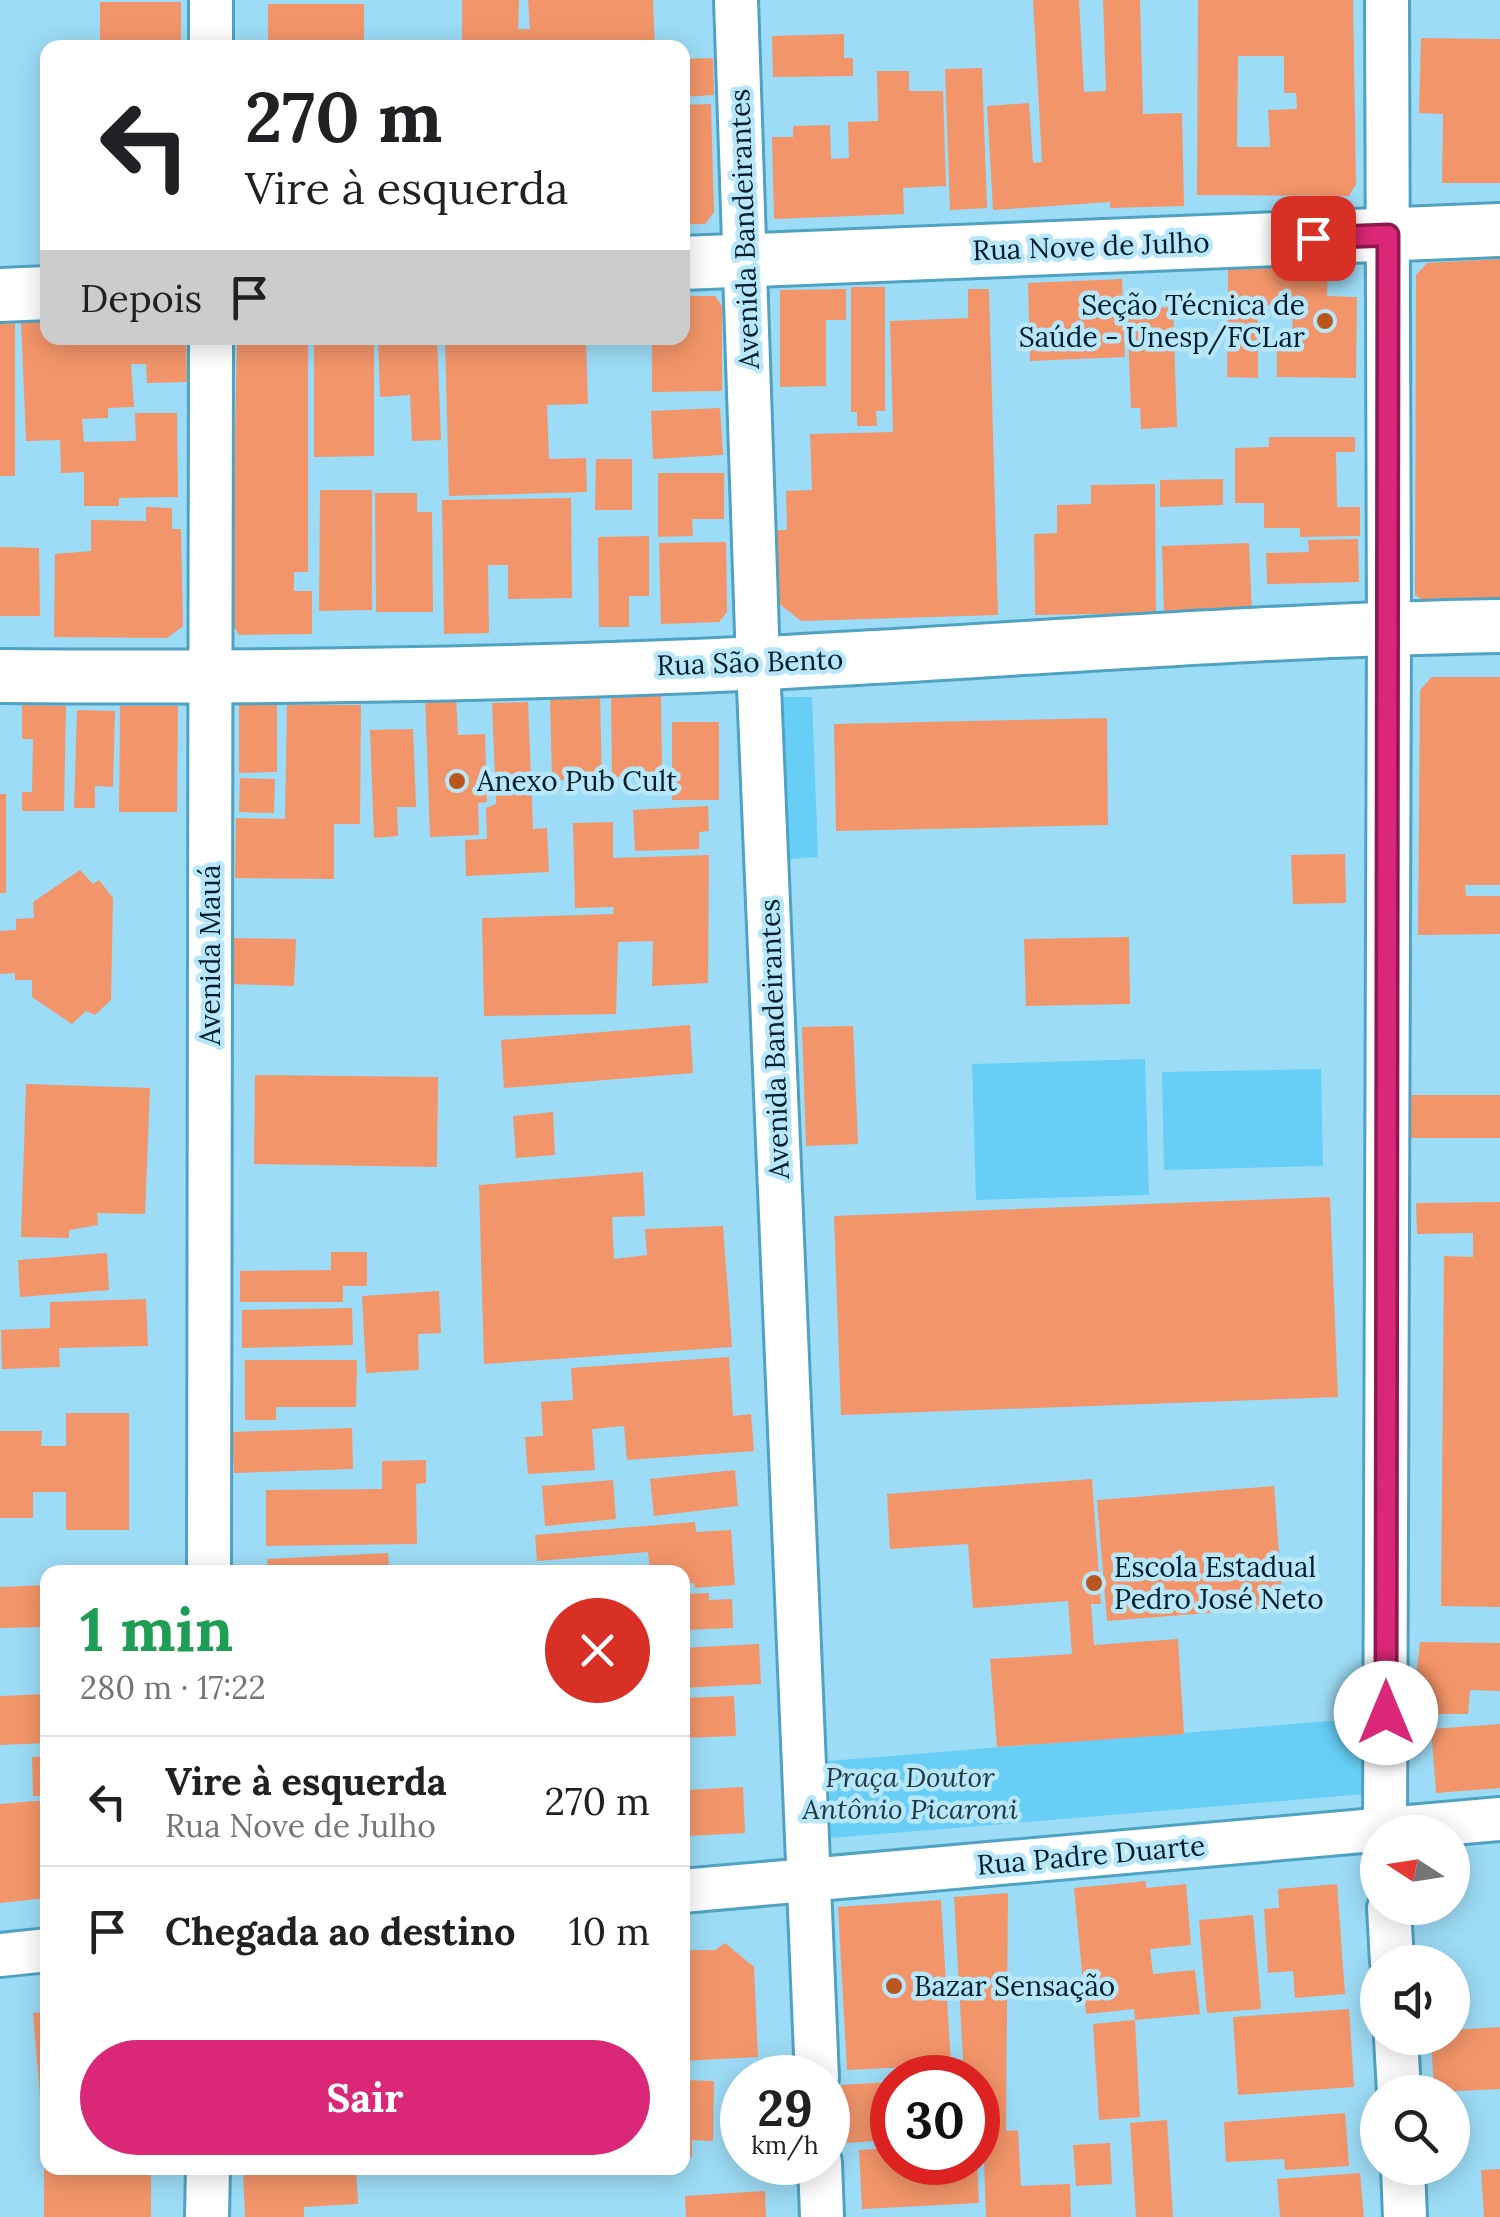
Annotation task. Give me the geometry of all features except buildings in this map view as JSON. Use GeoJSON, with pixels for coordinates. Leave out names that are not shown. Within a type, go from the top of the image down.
{"type":"FeatureCollection","features":[{"type":"Feature","properties":{"kind":"street"},"geometry":{"type":"LineString","coordinates":[[211,0],[211,40]]}},
{"type":"Feature","properties":{"kind":"street","name":"Avenida Bandeirantes"},"geometry":{"type":"LineString","coordinates":[[736,0],[758,663],[816,2055]]}},
{"type":"Feature","properties":{"kind":"street"},"geometry":{"type":"LineString","coordinates":[[1385,1815],[1387,0]]}},
{"type":"Feature","properties":{"kind":"street","name":"Rua Nove de Julho"},"geometry":{"type":"LineString","coordinates":[[690,263],[1500,230]]}},
{"type":"Feature","properties":{"kind":"street"},"geometry":{"type":"LineString","coordinates":[[0,295],[40,293]]}},
{"type":"Feature","properties":{"kind":"street","name":"Avenida Mauá"},"geometry":{"type":"LineString","coordinates":[[209,1565],[211,345]]}},
{"type":"Feature","properties":{"kind":"street","name":"Rua São Bento"},"geometry":{"type":"LineString","coordinates":[[0,676],[210,678],[758,663],[1389,628],[1500,626]]}},
{"type":"Feature","properties":{"kind":"street","name":"Rua Padre Duarte"},"geometry":{"type":"LineString","coordinates":[[1470,1822],[1500,1819]]}},
{"type":"Feature","properties":{"kind":"street","name":"Rua Padre Duarte"},"geometry":{"type":"LineString","coordinates":[[690,1891],[1360,1833]]}},
{"type":"Feature","properties":{"kind":"street"},"geometry":{"type":"LineString","coordinates":[[0,1956],[40,1951]]}},
{"type":"Feature","properties":{"kind":"street"},"geometry":{"type":"LineString","coordinates":[[208,2175],[208,2217]]}},
{"type":"Feature","properties":{"kind":"street"},"geometry":{"type":"LineString","coordinates":[[821,2185],[822,2217]]}},
{"type":"Feature","properties":{"kind":"street"},"geometry":{"type":"LineString","coordinates":[[1403,2185],[1405,2217]]}},
{"type":"Feature","properties":{"kind":"green space"},"geometry":{"type":"Polygon","coordinates":[[[782,697],[812,697],[818,857],[789,859],[782,697]]]}},
{"type":"Feature","properties":{"kind":"green space"},"geometry":{"type":"Polygon","coordinates":[[[1145,1059],[1149,1195],[976,1200],[972,1064],[1145,1059]]]}},
{"type":"Feature","properties":{"kind":"green space"},"geometry":{"type":"Polygon","coordinates":[[[1321,1069],[1323,1166],[1164,1170],[1162,1072],[1321,1069]]]}},
{"type":"Feature","properties":{"kind":"green space","name":"Praça Doutor Antônio Picaroni"},"geometry":{"type":"Polygon","coordinates":[[[1368,1718],[1367,1794],[831,1838],[828,1761],[1368,1718]]]}},
{"type":"Feature","properties":{"kind":"place","name":"Seção Técnica de Saúde - Unesp/FCLar"},"geometry":{"type":"Point","coordinates":[1325,321]}},
{"type":"Feature","properties":{"kind":"place","name":"Anexo Pub Cult"},"geometry":{"type":"Point","coordinates":[457,781]}},
{"type":"Feature","properties":{"kind":"place","name":"Escola Estadual Pedro José Neto"},"geometry":{"type":"Point","coordinates":[1094,1583]}},
{"type":"Feature","properties":{"kind":"place","name":"Bazar Sensação"},"geometry":{"type":"Point","coordinates":[894,1986]}},
{"type":"Feature","properties":{"kind":"route"},"geometry":{"type":"LineString","coordinates":[[1313,238],[1388,235],[1386,1713]]}}]}
